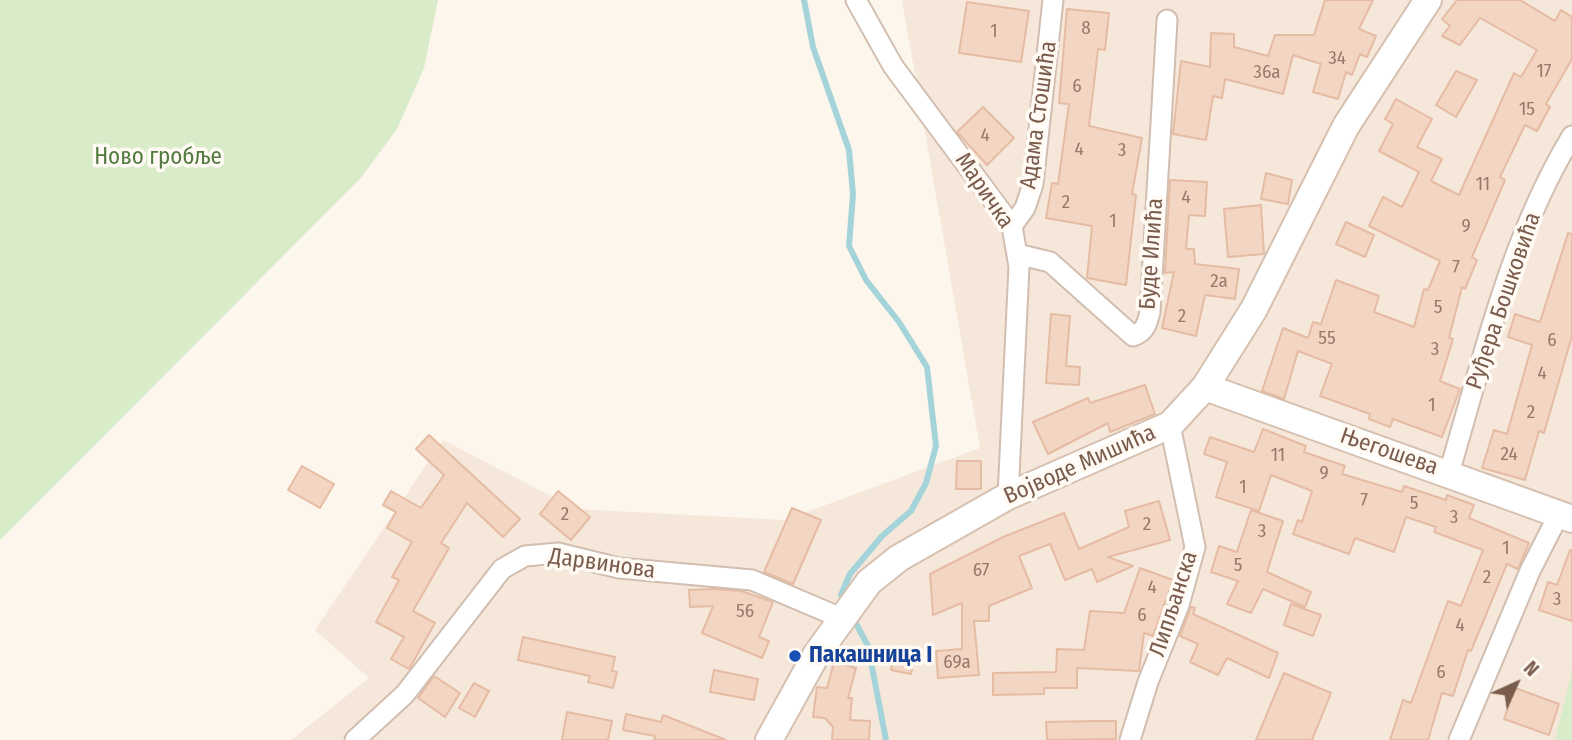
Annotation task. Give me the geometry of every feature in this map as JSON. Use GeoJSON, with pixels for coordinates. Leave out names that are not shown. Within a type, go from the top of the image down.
{"type":"FeatureCollection","features":[{"type":"Feature","properties":{"kind":"street","name":"Маричка"},"geometry":{"type":"LineString","coordinates":[[856,0],[893,66],[1012,226],[1017,254],[1008,496]]}},
{"type":"Feature","properties":{"kind":"street","name":"Адама Стошића"},"geometry":{"type":"LineString","coordinates":[[1012,226],[1025,208],[1033,184],[1054,0]]}},
{"type":"Feature","properties":{"kind":"street","name":"Војводе Мишића"},"geometry":{"type":"LineString","coordinates":[[769,740],[836,624],[869,582],[898,558],[1008,496],[1170,425],[1205,387],[1254,309],[1346,126],[1428,0]]}},
{"type":"Feature","properties":{"kind":"street","name":"Буде Илића"},"geometry":{"type":"LineString","coordinates":[[1017,254],[1050,262],[1133,336],[1140,334],[1146,326],[1150,312],[1167,20]]}},
{"type":"Feature","properties":{"kind":"street","name":"Руђера Бошковића"},"geometry":{"type":"LineString","coordinates":[[1449,473],[1500,300],[1548,175],[1572,136]]}},
{"type":"Feature","properties":{"kind":"street","name":"Његошева"},"geometry":{"type":"LineString","coordinates":[[1205,387],[1565,517]]}},
{"type":"Feature","properties":{"kind":"street","name":"Липљанска"},"geometry":{"type":"LineString","coordinates":[[1130,740],[1148,682],[1179,604],[1195,547],[1170,425]]}},
{"type":"Feature","properties":{"kind":"street"},"geometry":{"type":"LineString","coordinates":[[1459,740],[1530,571],[1565,517]]}},
{"type":"Feature","properties":{"kind":"street","name":"Дарвинова"},"geometry":{"type":"LineString","coordinates":[[355,740],[405,694],[502,569],[525,556],[558,553],[619,568],[752,580],[836,624]]}},
{"type":"Feature","properties":{"kind":"shaded area"},"geometry":{"type":"Polygon","coordinates":[[[902,0],[1572,0],[1572,740],[291,740],[369,678],[315,630],[443,440],[576,509],[785,520],[980,448],[902,0]]]}},
{"type":"Feature","properties":{"kind":"green space","name":"Ново гробље"},"geometry":{"type":"Polygon","coordinates":[[[0,0],[438,0],[424,68],[397,129],[360,179],[0,540],[0,0]]]}},
{"type":"Feature","properties":{"kind":"green space"},"geometry":{"type":"Polygon","coordinates":[[[1572,671],[1572,740],[1555,740],[1572,671]]]}},
{"type":"Feature","properties":{"kind":"building"},"geometry":{"type":"Polygon","coordinates":[[[1325,0],[1373,0],[1359,29],[1376,36],[1367,57],[1360,54],[1352,75],[1346,72],[1338,99],[1313,92],[1321,64],[1293,55],[1283,94],[1225,79],[1222,98],[1213,96],[1206,140],[1173,134],[1181,61],[1210,67],[1211,33],[1234,34],[1234,47],[1268,56],[1275,35],[1314,35],[1325,0]]]}},
{"type":"Feature","properties":{"kind":"building"},"geometry":{"type":"Polygon","coordinates":[[[1457,0],[1520,0],[1555,21],[1561,10],[1572,17],[1572,59],[1546,104],[1550,107],[1537,131],[1525,125],[1500,177],[1505,180],[1472,257],[1477,260],[1465,289],[1462,287],[1449,338],[1453,339],[1440,381],[1460,389],[1442,437],[1393,419],[1390,427],[1369,419],[1370,414],[1320,396],[1332,364],[1298,351],[1284,399],[1262,391],[1283,328],[1308,338],[1313,322],[1321,324],[1336,280],[1379,296],[1374,312],[1414,327],[1424,289],[1428,290],[1440,261],[1369,226],[1383,197],[1402,207],[1419,172],[1379,151],[1393,124],[1385,119],[1396,99],[1432,119],[1417,147],[1442,159],[1431,181],[1459,195],[1514,73],[1521,77],[1537,50],[1480,18],[1460,45],[1442,36],[1450,26],[1442,19],[1457,0]]]}},
{"type":"Feature","properties":{"kind":"building"},"geometry":{"type":"Polygon","coordinates":[[[967,2],[1029,11],[1021,62],[959,53],[967,2]]]}},
{"type":"Feature","properties":{"kind":"building"},"geometry":{"type":"Polygon","coordinates":[[[1067,9],[1109,13],[1105,50],[1098,49],[1089,126],[1142,138],[1132,194],[1136,195],[1126,285],[1087,278],[1092,226],[1046,218],[1052,183],[1058,184],[1069,104],[1059,103],[1067,9]]]}},
{"type":"Feature","properties":{"kind":"building"},"geometry":{"type":"Polygon","coordinates":[[[1456,71],[1477,80],[1456,117],[1436,105],[1456,71]]]}},
{"type":"Feature","properties":{"kind":"building"},"geometry":{"type":"Polygon","coordinates":[[[983,107],[1014,138],[987,165],[957,132],[983,107]]]}},
{"type":"Feature","properties":{"kind":"building"},"geometry":{"type":"Polygon","coordinates":[[[1266,173],[1292,180],[1288,204],[1261,199],[1266,173]]]}},
{"type":"Feature","properties":{"kind":"building"},"geometry":{"type":"Polygon","coordinates":[[[1170,180],[1207,182],[1205,216],[1189,215],[1186,249],[1194,249],[1195,264],[1239,269],[1235,299],[1205,295],[1196,336],[1162,328],[1174,272],[1165,273],[1170,180]]]}},
{"type":"Feature","properties":{"kind":"building"},"geometry":{"type":"Polygon","coordinates":[[[1261,205],[1264,254],[1228,257],[1224,209],[1261,205]]]}},
{"type":"Feature","properties":{"kind":"building"},"geometry":{"type":"Polygon","coordinates":[[[1346,222],[1374,235],[1365,257],[1336,244],[1346,222]]]}},
{"type":"Feature","properties":{"kind":"building"},"geometry":{"type":"Polygon","coordinates":[[[1568,233],[1572,234],[1572,336],[1544,433],[1539,431],[1525,480],[1482,468],[1494,430],[1507,434],[1532,345],[1508,337],[1515,314],[1540,322],[1568,233]]]}},
{"type":"Feature","properties":{"kind":"building"},"geometry":{"type":"Polygon","coordinates":[[[1051,314],[1070,316],[1066,366],[1080,367],[1079,385],[1046,383],[1051,314]]]}},
{"type":"Feature","properties":{"kind":"building"},"geometry":{"type":"Polygon","coordinates":[[[1145,385],[1155,414],[1110,432],[1108,423],[1048,454],[1033,422],[1088,398],[1090,403],[1145,385]]]}},
{"type":"Feature","properties":{"kind":"building"},"geometry":{"type":"Polygon","coordinates":[[[1263,429],[1306,446],[1304,452],[1345,466],[1342,474],[1402,492],[1404,486],[1446,500],[1447,495],[1474,505],[1469,518],[1529,543],[1518,569],[1507,564],[1471,651],[1468,650],[1453,696],[1442,693],[1428,740],[1390,740],[1403,700],[1411,703],[1448,601],[1461,606],[1483,550],[1434,532],[1436,527],[1406,517],[1394,552],[1355,538],[1349,554],[1293,534],[1298,520],[1302,522],[1312,491],[1271,475],[1259,511],[1216,497],[1227,462],[1204,454],[1210,437],[1254,452],[1263,429]]]}},
{"type":"Feature","properties":{"kind":"building"},"geometry":{"type":"Polygon","coordinates":[[[429,435],[520,519],[503,537],[467,503],[441,543],[449,548],[413,611],[435,623],[409,669],[391,659],[404,637],[376,622],[399,580],[392,577],[412,542],[387,528],[396,512],[383,505],[391,491],[421,508],[444,475],[416,449],[429,435]]]}},
{"type":"Feature","properties":{"kind":"building"},"geometry":{"type":"Polygon","coordinates":[[[957,461],[981,461],[981,489],[956,489],[957,461]]]}},
{"type":"Feature","properties":{"kind":"building"},"geometry":{"type":"Polygon","coordinates":[[[302,466],[334,484],[320,508],[288,490],[302,466]]]}},
{"type":"Feature","properties":{"kind":"building"},"geometry":{"type":"Polygon","coordinates":[[[558,491],[590,517],[571,540],[540,514],[558,491]]]}},
{"type":"Feature","properties":{"kind":"building"},"geometry":{"type":"Polygon","coordinates":[[[1159,501],[1170,540],[1108,557],[1133,566],[1097,582],[1092,569],[1065,580],[1050,544],[1019,556],[1032,588],[989,606],[989,621],[974,621],[979,675],[938,678],[936,651],[962,649],[962,603],[933,615],[930,574],[1003,537],[1064,513],[1079,549],[1129,527],[1125,511],[1159,501]]]}},
{"type":"Feature","properties":{"kind":"building"},"geometry":{"type":"Polygon","coordinates":[[[792,508],[821,520],[793,584],[764,572],[792,508]]]}},
{"type":"Feature","properties":{"kind":"building"},"geometry":{"type":"Polygon","coordinates":[[[1251,510],[1283,521],[1267,572],[1311,592],[1305,607],[1263,589],[1251,613],[1227,604],[1238,581],[1211,572],[1219,546],[1237,552],[1251,510]]]}},
{"type":"Feature","properties":{"kind":"building"},"geometry":{"type":"Polygon","coordinates":[[[1570,550],[1572,621],[1539,610],[1548,582],[1557,585],[1570,550]]]}},
{"type":"Feature","properties":{"kind":"building"},"geometry":{"type":"Polygon","coordinates":[[[1140,568],[1173,580],[1153,636],[1144,633],[1139,671],[1077,668],[1077,688],[1044,688],[1044,694],[993,695],[993,673],[1056,672],[1057,649],[1084,650],[1090,611],[1124,613],[1140,568]]]}},
{"type":"Feature","properties":{"kind":"building"},"geometry":{"type":"Polygon","coordinates":[[[689,590],[741,591],[773,602],[759,637],[769,641],[762,658],[702,633],[713,606],[690,607],[689,590]]]}},
{"type":"Feature","properties":{"kind":"building"},"geometry":{"type":"Polygon","coordinates":[[[1291,604],[1321,615],[1313,636],[1284,625],[1291,604]]]}},
{"type":"Feature","properties":{"kind":"building"},"geometry":{"type":"Polygon","coordinates":[[[1191,607],[1195,608],[1193,614],[1278,653],[1269,678],[1227,658],[1218,675],[1190,662],[1198,644],[1180,636],[1191,607]]]}},
{"type":"Feature","properties":{"kind":"building"},"geometry":{"type":"Polygon","coordinates":[[[523,637],[615,657],[612,671],[617,672],[613,688],[588,682],[590,676],[518,660],[523,637]]]}},
{"type":"Feature","properties":{"kind":"building"},"geometry":{"type":"Polygon","coordinates":[[[894,655],[914,659],[911,674],[891,670],[894,655]]]}},
{"type":"Feature","properties":{"kind":"building"},"geometry":{"type":"Polygon","coordinates":[[[834,662],[856,668],[848,698],[852,698],[850,720],[870,721],[869,740],[832,740],[833,727],[825,718],[813,717],[817,687],[827,688],[834,662]]]}},
{"type":"Feature","properties":{"kind":"building"},"geometry":{"type":"Polygon","coordinates":[[[714,670],[758,679],[754,700],[710,692],[714,670]]]}},
{"type":"Feature","properties":{"kind":"building"},"geometry":{"type":"Polygon","coordinates":[[[1284,673],[1331,693],[1312,740],[1256,740],[1284,673]]]}},
{"type":"Feature","properties":{"kind":"building"},"geometry":{"type":"Polygon","coordinates":[[[434,676],[460,693],[445,717],[418,698],[434,676]]]}},
{"type":"Feature","properties":{"kind":"building"},"geometry":{"type":"Polygon","coordinates":[[[474,683],[489,691],[475,717],[459,708],[474,683]]]}},
{"type":"Feature","properties":{"kind":"building"},"geometry":{"type":"Polygon","coordinates":[[[1515,688],[1559,704],[1549,735],[1504,719],[1515,688]]]}},
{"type":"Feature","properties":{"kind":"building"},"geometry":{"type":"Polygon","coordinates":[[[567,712],[612,721],[608,740],[562,740],[567,712]]]}},
{"type":"Feature","properties":{"kind":"building"},"geometry":{"type":"Polygon","coordinates":[[[626,714],[661,722],[663,715],[726,740],[654,740],[655,736],[623,730],[626,714]]]}},
{"type":"Feature","properties":{"kind":"building"},"geometry":{"type":"Polygon","coordinates":[[[1116,721],[1116,739],[1047,740],[1046,722],[1116,721]]]}},
{"type":"Feature","properties":{"kind":"waterway"},"geometry":{"type":"LineString","coordinates":[[804,0],[813,47],[849,150],[853,194],[849,246],[866,280],[899,322],[927,367],[936,446],[926,483],[911,511],[882,536],[850,574],[841,595],[845,602]]}},
{"type":"Feature","properties":{"kind":"waterway"},"geometry":{"type":"LineString","coordinates":[[853,618],[868,646],[886,740]]}},
{"type":"Feature","properties":{"kind":"place","name":"Пакашница I"},"geometry":{"type":"Point","coordinates":[795,656]}}]}
